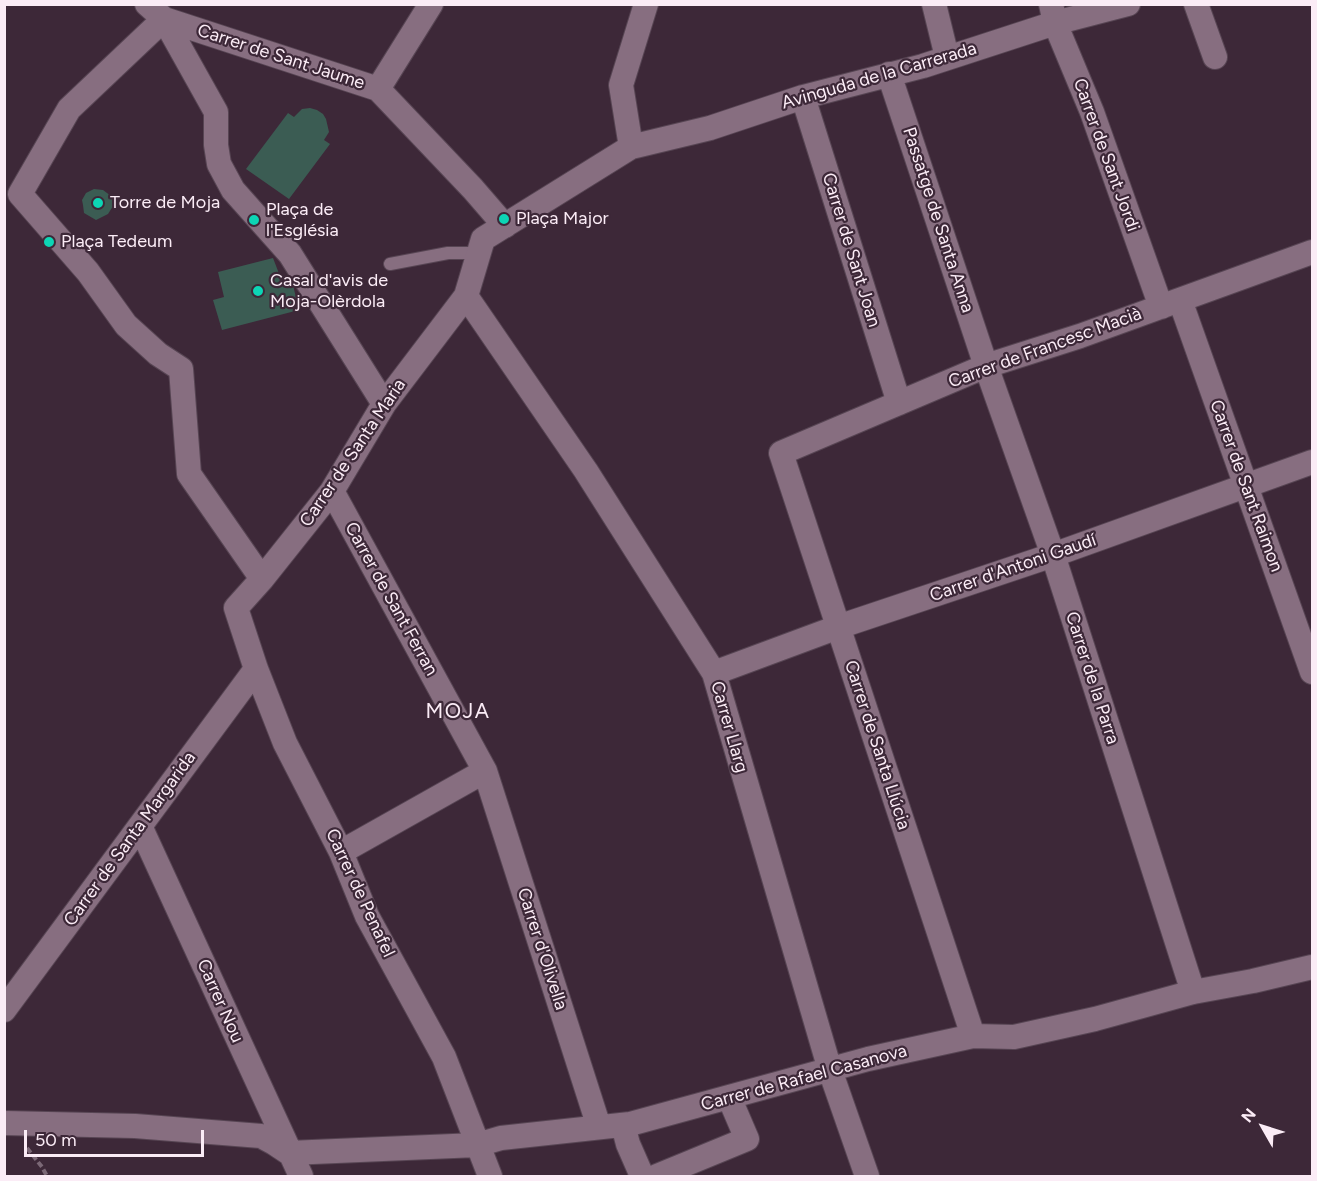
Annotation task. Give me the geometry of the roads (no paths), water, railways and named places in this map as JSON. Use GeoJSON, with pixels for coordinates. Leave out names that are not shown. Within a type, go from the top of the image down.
{"type":"FeatureCollection","features":[{"type":"Feature","properties":{"kind":"street"},"geometry":{"type":"LineString","coordinates":[[378,89],[431,4]]}},
{"type":"Feature","properties":{"kind":"street"},"geometry":{"type":"LineString","coordinates":[[466,296],[483,239],[630,147],[621,86],[646,4]]}},
{"type":"Feature","properties":{"kind":"street"},"geometry":{"type":"LineString","coordinates":[[934,4],[947,57]]}},
{"type":"Feature","properties":{"kind":"street","name":"Avinguda de la Carrerada"},"geometry":{"type":"LineString","coordinates":[[630,147],[710,128],[803,97],[923,66],[1053,14],[1128,4]]}},
{"type":"Feature","properties":{"kind":"street"},"geometry":{"type":"LineString","coordinates":[[1196,4],[1215,57]]}},
{"type":"Feature","properties":{"kind":"street"},"geometry":{"type":"LineString","coordinates":[[262,579],[189,474],[181,369],[158,354],[126,325],[88,272],[20,194],[69,109],[156,12],[216,112],[216,145],[219,164],[233,190],[290,254],[384,404]]}},
{"type":"Feature","properties":{"kind":"street","name":"Carrer de Sant Jaume"},"geometry":{"type":"LineString","coordinates":[[156,12],[378,89],[505,226]]}},
{"type":"Feature","properties":{"kind":"street","name":"Carrer de Sant Jordi"},"geometry":{"type":"LineString","coordinates":[[1053,14],[1170,303]]}},
{"type":"Feature","properties":{"kind":"street","name":"Passatge de Santa Anna"},"geometry":{"type":"LineString","coordinates":[[889,75],[986,366]]}},
{"type":"Feature","properties":{"kind":"street","name":"Carrer de Sant Joan"},"geometry":{"type":"LineString","coordinates":[[803,97],[899,403]]}},
{"type":"Feature","properties":{"kind":"street","name":"Carrer de Francesc Macià"},"geometry":{"type":"LineString","coordinates":[[781,453],[986,366],[1080,336],[1312,252]]}},
{"type":"Feature","properties":{"kind":"street","name":"Carrer de Santa Maria"},"geometry":{"type":"LineString","coordinates":[[236,608],[332,491],[384,404],[466,296]]}},
{"type":"Feature","properties":{"kind":"street","name":"Carrer Llarg"},"geometry":{"type":"LineString","coordinates":[[466,296],[586,471],[714,673],[830,1070],[867,1176]]}},
{"type":"Feature","properties":{"kind":"street","name":"Carrer de Sant Raimon"},"geometry":{"type":"LineString","coordinates":[[1170,303],[1246,486],[1312,672]]}},
{"type":"Feature","properties":{"kind":"street","name":"Carrer de la Parra"},"geometry":{"type":"LineString","coordinates":[[986,366],[1053,555],[1192,992]]}},
{"type":"Feature","properties":{"kind":"street","name":"Carrer de Santa Llúcia"},"geometry":{"type":"LineString","coordinates":[[781,453],[973,1036]]}},
{"type":"Feature","properties":{"kind":"street","name":"Carrer d'Antoni Gaudí"},"geometry":{"type":"LineString","coordinates":[[714,673],[838,627],[1053,555],[1312,462]]}},
{"type":"Feature","properties":{"kind":"street","name":"Carrer de Sant Ferran"},"geometry":{"type":"LineString","coordinates":[[332,491],[485,771]]}},
{"type":"Feature","properties":{"kind":"street","name":"Carrer de Penafel"},"geometry":{"type":"LineString","coordinates":[[236,608],[256,669],[285,743],[341,852],[367,916],[444,1057],[490,1176]]}},
{"type":"Feature","properties":{"kind":"street","name":"Carrer de Santa Margarida"},"geometry":{"type":"LineString","coordinates":[[4,1010],[256,669]]}},
{"type":"Feature","properties":{"kind":"street"},"geometry":{"type":"LineString","coordinates":[[341,852],[485,771]]}},
{"type":"Feature","properties":{"kind":"street","name":"Carrer d'Olivella"},"geometry":{"type":"LineString","coordinates":[[485,771],[599,1127]]}},
{"type":"Feature","properties":{"kind":"street","name":"Carrer Nou"},"geometry":{"type":"LineString","coordinates":[[140,826],[301,1176]]}},
{"type":"Feature","properties":{"kind":"street","name":"Carrer de Rafael Casanova"},"geometry":{"type":"LineString","coordinates":[[289,1153],[477,1145],[501,1138],[630,1124],[868,1059],[973,1036],[1014,1037],[1095,1019],[1192,992],[1253,981],[1312,966]]}},
{"type":"Feature","properties":{"kind":"street"},"geometry":{"type":"LineString","coordinates":[[657,1176],[747,1139],[729,1097]]}},
{"type":"Feature","properties":{"kind":"street"},"geometry":{"type":"LineString","coordinates":[[9,1123],[135,1126],[261,1136],[289,1153]]}},
{"type":"Feature","properties":{"kind":"street"},"geometry":{"type":"LineString","coordinates":[[623,1125],[628,1144],[642,1176]]}},
{"type":"Feature","properties":{"kind":"lane"},"geometry":{"type":"LineString","coordinates":[[390,264],[448,253],[479,254]]}},
{"type":"Feature","properties":{"kind":"place","name":"Torre de Moja"},"geometry":{"type":"Point","coordinates":[98,203]}},
{"type":"Feature","properties":{"kind":"place","name":"Plaça Major"},"geometry":{"type":"Point","coordinates":[504,219]}},
{"type":"Feature","properties":{"kind":"place","name":"Plaça de l'Església"},"geometry":{"type":"Point","coordinates":[254,220]}},
{"type":"Feature","properties":{"kind":"place","name":"Plaça Tedeum"},"geometry":{"type":"Point","coordinates":[49,242]}},
{"type":"Feature","properties":{"kind":"place","name":"Casal d'avis de Moja-Olèrdola"},"geometry":{"type":"Point","coordinates":[258,291]}},
{"type":"Feature","properties":{"kind":"district","name":"MOJA"},"geometry":{"type":"Point","coordinates":[458,712]}}]}
